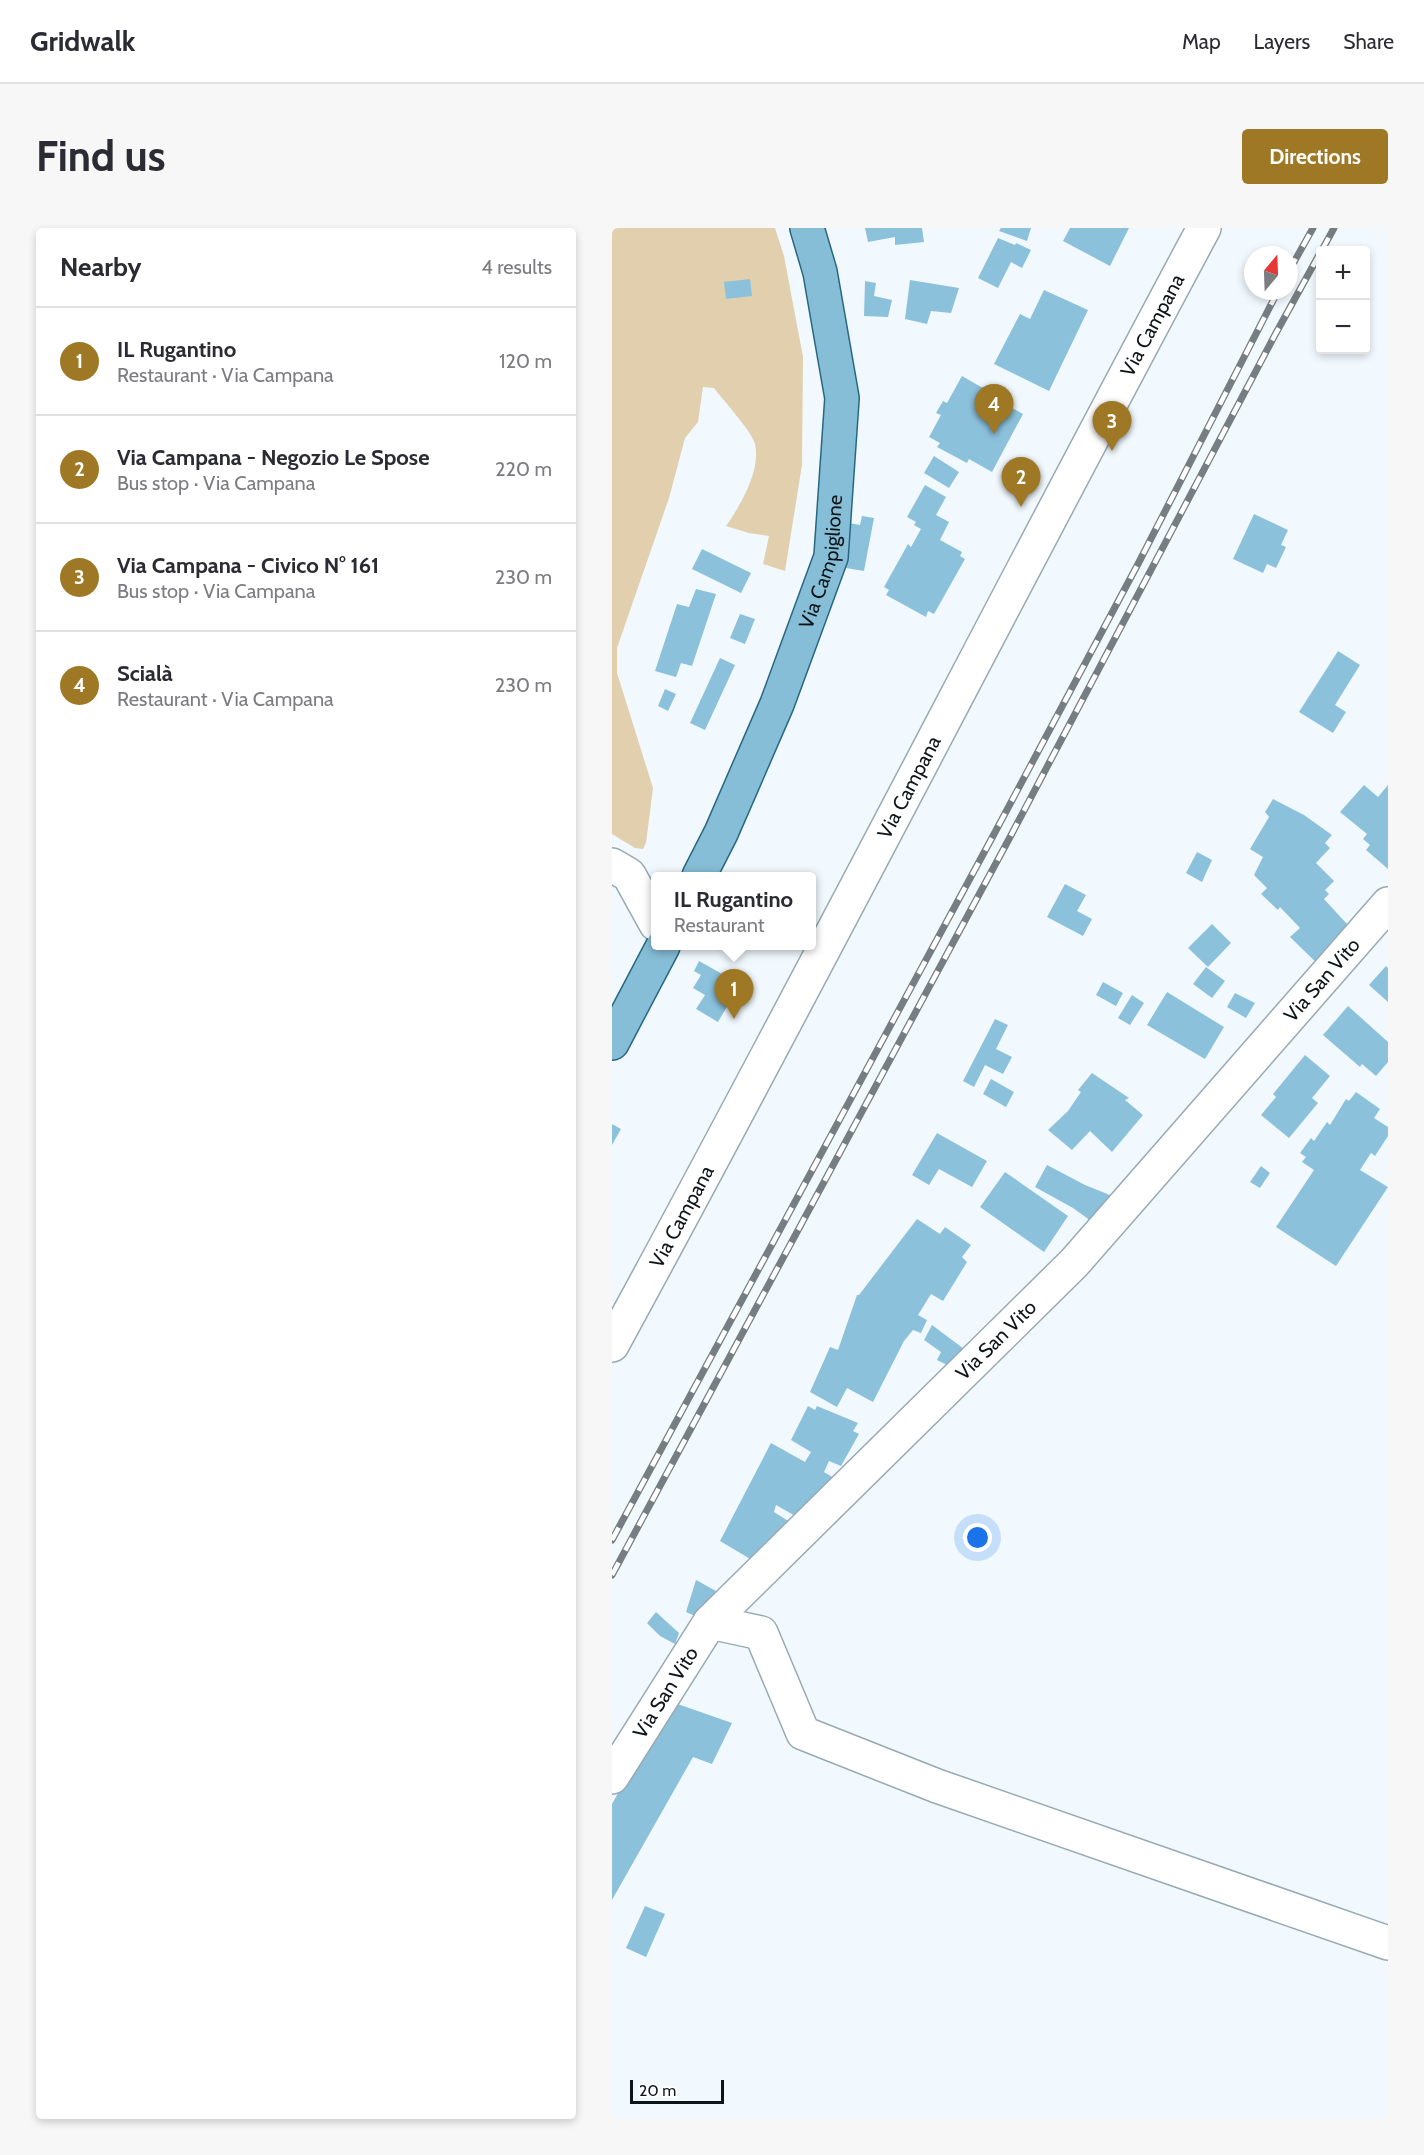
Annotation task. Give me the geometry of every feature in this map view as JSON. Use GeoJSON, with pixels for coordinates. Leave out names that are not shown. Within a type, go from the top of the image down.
{"type":"FeatureCollection","features":[{"type":"Feature","properties":{"kind":"main road","name":"Via Campiglione"},"geometry":{"type":"LineString","coordinates":[[701,872],[721,833],[777,704],[831,557],[842,398],[820,272],[807,228]]}},
{"type":"Feature","properties":{"kind":"main road"},"geometry":{"type":"LineString","coordinates":[[612,1043],[660,950]]}},
{"type":"Feature","properties":{"kind":"street","name":"Via Campana"},"geometry":{"type":"LineString","coordinates":[[612,1345],[724,1140],[1048,520],[1204,228]]}},
{"type":"Feature","properties":{"kind":"street"},"geometry":{"type":"LineString","coordinates":[[612,865],[629,875],[651,915]]}},
{"type":"Feature","properties":{"kind":"street","name":"Via San Vito"},"geometry":{"type":"LineString","coordinates":[[612,1778],[710,1622],[1074,1263],[1388,904]]}},
{"type":"Feature","properties":{"kind":"street"},"geometry":{"type":"LineString","coordinates":[[710,1622],[761,1633],[803,1733],[937,1786],[1388,1943]]}},
{"type":"Feature","properties":{"kind":"shaded area"},"geometry":{"type":"Polygon","coordinates":[[[612,228],[775,228],[784,256],[803,357],[802,465],[785,571],[763,564],[769,536],[726,526],[748,487],[756,454],[755,444],[749,432],[714,388],[703,387],[698,422],[685,438],[669,498],[617,648],[617,673],[653,788],[646,843],[643,849],[635,848],[612,834],[612,228]]]}},
{"type":"Feature","properties":{"kind":"building"},"geometry":{"type":"Polygon","coordinates":[[[865,228],[922,228],[924,242],[895,245],[895,237],[868,242],[865,228]]]}},
{"type":"Feature","properties":{"kind":"building"},"geometry":{"type":"Polygon","coordinates":[[[1001,228],[1031,228],[1027,241],[999,231],[1001,228]]]}},
{"type":"Feature","properties":{"kind":"building"},"geometry":{"type":"Polygon","coordinates":[[[1070,228],[1129,228],[1110,266],[1063,241],[1070,228]]]}},
{"type":"Feature","properties":{"kind":"building"},"geometry":{"type":"Polygon","coordinates":[[[998,238],[1031,250],[1022,268],[1011,262],[998,288],[978,278],[998,238]]]}},
{"type":"Feature","properties":{"kind":"building"},"geometry":{"type":"Polygon","coordinates":[[[750,279],[752,296],[726,299],[724,282],[750,279]]]}},
{"type":"Feature","properties":{"kind":"building"},"geometry":{"type":"Polygon","coordinates":[[[910,280],[959,288],[951,313],[931,311],[927,324],[905,319],[910,280]]]}},
{"type":"Feature","properties":{"kind":"building"},"geometry":{"type":"Polygon","coordinates":[[[865,281],[876,283],[874,296],[892,300],[888,317],[864,316],[865,281]]]}},
{"type":"Feature","properties":{"kind":"building"},"geometry":{"type":"Polygon","coordinates":[[[1044,290],[1088,310],[1049,391],[994,364],[1020,314],[1030,319],[1044,290]]]}},
{"type":"Feature","properties":{"kind":"building"},"geometry":{"type":"Polygon","coordinates":[[[962,376],[988,391],[987,394],[1023,414],[992,472],[969,459],[967,463],[937,447],[940,443],[929,437],[941,415],[936,413],[943,401],[947,403],[962,376]]]}},
{"type":"Feature","properties":{"kind":"building"},"geometry":{"type":"Polygon","coordinates":[[[934,456],[959,472],[949,488],[924,473],[934,456]]]}},
{"type":"Feature","properties":{"kind":"building"},"geometry":{"type":"Polygon","coordinates":[[[925,485],[946,497],[936,515],[949,522],[940,540],[962,552],[960,556],[965,559],[934,614],[928,611],[926,617],[886,595],[889,590],[884,587],[908,544],[911,547],[921,529],[914,525],[916,522],[907,517],[925,485]]]}},
{"type":"Feature","properties":{"kind":"building"},"geometry":{"type":"Polygon","coordinates":[[[1254,514],[1288,530],[1281,545],[1286,547],[1276,568],[1267,564],[1263,573],[1233,559],[1254,514]]]}},
{"type":"Feature","properties":{"kind":"building"},"geometry":{"type":"Polygon","coordinates":[[[862,516],[874,518],[864,571],[846,568],[848,560],[842,559],[849,523],[860,525],[862,516]]]}},
{"type":"Feature","properties":{"kind":"building"},"geometry":{"type":"Polygon","coordinates":[[[702,549],[751,573],[741,593],[692,569],[702,549]]]}},
{"type":"Feature","properties":{"kind":"building"},"geometry":{"type":"Polygon","coordinates":[[[696,589],[716,594],[692,666],[681,663],[676,677],[655,671],[677,604],[689,607],[696,589]]]}},
{"type":"Feature","properties":{"kind":"building"},"geometry":{"type":"Polygon","coordinates":[[[740,614],[755,619],[745,644],[730,638],[740,614]]]}},
{"type":"Feature","properties":{"kind":"building"},"geometry":{"type":"Polygon","coordinates":[[[1338,651],[1360,665],[1335,705],[1346,712],[1333,733],[1299,712],[1338,651]]]}},
{"type":"Feature","properties":{"kind":"building"},"geometry":{"type":"Polygon","coordinates":[[[720,658],[735,665],[705,730],[690,723],[720,658]]]}},
{"type":"Feature","properties":{"kind":"building"},"geometry":{"type":"Polygon","coordinates":[[[665,689],[676,694],[668,711],[658,706],[665,689]]]}},
{"type":"Feature","properties":{"kind":"building"},"geometry":{"type":"Polygon","coordinates":[[[1364,785],[1378,797],[1388,785],[1388,869],[1366,850],[1370,845],[1363,839],[1367,834],[1340,812],[1364,785]]]}},
{"type":"Feature","properties":{"kind":"building"},"geometry":{"type":"Polygon","coordinates":[[[1273,799],[1304,815],[1332,835],[1325,843],[1330,848],[1316,863],[1334,881],[1325,890],[1329,894],[1324,899],[1359,937],[1326,972],[1290,937],[1300,928],[1280,907],[1278,910],[1261,894],[1267,888],[1254,875],[1263,857],[1250,849],[1269,817],[1265,812],[1273,799]]]}},
{"type":"Feature","properties":{"kind":"building"},"geometry":{"type":"Polygon","coordinates":[[[1197,852],[1212,860],[1202,882],[1186,873],[1197,852]]]}},
{"type":"Feature","properties":{"kind":"building"},"geometry":{"type":"Polygon","coordinates":[[[1065,884],[1086,895],[1077,911],[1092,919],[1083,936],[1047,917],[1065,884]]]}},
{"type":"Feature","properties":{"kind":"building"},"geometry":{"type":"Polygon","coordinates":[[[1212,924],[1231,943],[1208,967],[1188,948],[1212,924]]]}},
{"type":"Feature","properties":{"kind":"building"},"geometry":{"type":"Polygon","coordinates":[[[699,961],[740,984],[718,1022],[696,1009],[705,995],[693,988],[701,975],[694,971],[699,961]]]}},
{"type":"Feature","properties":{"kind":"building"},"geometry":{"type":"Polygon","coordinates":[[[1386,966],[1388,968],[1388,1002],[1369,985],[1386,966]]]}},
{"type":"Feature","properties":{"kind":"building"},"geometry":{"type":"Polygon","coordinates":[[[1206,967],[1225,981],[1212,998],[1193,984],[1206,967]]]}},
{"type":"Feature","properties":{"kind":"building"},"geometry":{"type":"Polygon","coordinates":[[[1103,982],[1123,993],[1116,1006],[1096,995],[1103,982]]]}},
{"type":"Feature","properties":{"kind":"building"},"geometry":{"type":"Polygon","coordinates":[[[1167,992],[1224,1027],[1205,1059],[1147,1025],[1167,992]]]}},
{"type":"Feature","properties":{"kind":"building"},"geometry":{"type":"Polygon","coordinates":[[[1235,993],[1255,1003],[1246,1018],[1227,1007],[1235,993]]]}},
{"type":"Feature","properties":{"kind":"building"},"geometry":{"type":"Polygon","coordinates":[[[1132,995],[1144,1003],[1130,1025],[1118,1018],[1132,995]]]}},
{"type":"Feature","properties":{"kind":"building"},"geometry":{"type":"Polygon","coordinates":[[[1348,1006],[1388,1042],[1388,1062],[1376,1076],[1362,1064],[1360,1067],[1323,1035],[1348,1006]]]}},
{"type":"Feature","properties":{"kind":"building"},"geometry":{"type":"Polygon","coordinates":[[[995,1019],[1008,1025],[996,1049],[1012,1057],[1003,1074],[985,1065],[974,1087],[963,1081],[995,1019]]]}},
{"type":"Feature","properties":{"kind":"building"},"geometry":{"type":"Polygon","coordinates":[[[1305,1055],[1330,1076],[1312,1098],[1318,1103],[1289,1138],[1261,1115],[1276,1097],[1273,1094],[1305,1055]]]}},
{"type":"Feature","properties":{"kind":"building"},"geometry":{"type":"Polygon","coordinates":[[[1092,1073],[1129,1098],[1125,1100],[1143,1115],[1112,1152],[1090,1131],[1072,1150],[1048,1130],[1068,1111],[1081,1092],[1078,1090],[1092,1073]]]}},
{"type":"Feature","properties":{"kind":"building"},"geometry":{"type":"Polygon","coordinates":[[[991,1079],[1014,1092],[1006,1107],[983,1094],[991,1079]]]}},
{"type":"Feature","properties":{"kind":"building"},"geometry":{"type":"Polygon","coordinates":[[[1356,1092],[1380,1109],[1374,1118],[1388,1127],[1388,1136],[1375,1156],[1371,1153],[1360,1170],[1388,1187],[1336,1266],[1276,1227],[1314,1170],[1302,1162],[1306,1157],[1300,1153],[1311,1138],[1314,1141],[1327,1122],[1330,1125],[1346,1099],[1349,1101],[1356,1092]]]}},
{"type":"Feature","properties":{"kind":"building"},"geometry":{"type":"Polygon","coordinates":[[[612,1124],[621,1129],[612,1145],[612,1124]]]}},
{"type":"Feature","properties":{"kind":"building"},"geometry":{"type":"Polygon","coordinates":[[[937,1133],[987,1161],[972,1187],[939,1169],[929,1185],[912,1175],[937,1133]]]}},
{"type":"Feature","properties":{"kind":"building"},"geometry":{"type":"Polygon","coordinates":[[[1047,1165],[1110,1195],[1091,1221],[1035,1187],[1047,1165]]]}},
{"type":"Feature","properties":{"kind":"building"},"geometry":{"type":"Polygon","coordinates":[[[1261,1166],[1270,1173],[1260,1188],[1250,1182],[1261,1166]]]}},
{"type":"Feature","properties":{"kind":"building"},"geometry":{"type":"Polygon","coordinates":[[[1005,1172],[1068,1216],[1044,1252],[980,1207],[1005,1172]]]}},
{"type":"Feature","properties":{"kind":"building"},"geometry":{"type":"Polygon","coordinates":[[[917,1219],[940,1234],[945,1227],[971,1245],[962,1257],[967,1262],[943,1301],[931,1294],[918,1315],[927,1320],[921,1333],[913,1330],[904,1341],[873,1402],[847,1388],[837,1407],[810,1392],[830,1347],[838,1350],[857,1295],[917,1219]]]}},
{"type":"Feature","properties":{"kind":"building"},"geometry":{"type":"Polygon","coordinates":[[[932,1325],[968,1352],[953,1368],[937,1360],[941,1352],[924,1340],[932,1325]]]}},
{"type":"Feature","properties":{"kind":"building"},"geometry":{"type":"Polygon","coordinates":[[[808,1406],[815,1410],[817,1406],[858,1423],[853,1431],[859,1434],[841,1466],[829,1461],[824,1472],[834,1478],[797,1517],[776,1505],[774,1512],[790,1522],[757,1563],[720,1541],[771,1443],[805,1462],[811,1452],[791,1440],[808,1406]]]}},
{"type":"Feature","properties":{"kind":"building"},"geometry":{"type":"Polygon","coordinates":[[[696,1580],[716,1591],[695,1616],[686,1612],[696,1580]]]}},
{"type":"Feature","properties":{"kind":"building"},"geometry":{"type":"Polygon","coordinates":[[[656,1612],[679,1633],[675,1644],[660,1636],[647,1623],[656,1612]]]}},
{"type":"Feature","properties":{"kind":"building"},"geometry":{"type":"Polygon","coordinates":[[[669,1701],[732,1723],[712,1764],[693,1757],[612,1900],[612,1804],[669,1701]]]}},
{"type":"Feature","properties":{"kind":"building"},"geometry":{"type":"Polygon","coordinates":[[[645,1906],[665,1914],[646,1957],[626,1948],[645,1906]]]}},
{"type":"Feature","properties":{"kind":"railway"},"geometry":{"type":"LineString","coordinates":[[1298,255],[1313,228]]}},
{"type":"Feature","properties":{"kind":"railway"},"geometry":{"type":"LineString","coordinates":[[1324,246],[1334,228]]}},
{"type":"Feature","properties":{"kind":"railway"},"geometry":{"type":"LineString","coordinates":[[612,1575],[1009,839],[1316,260]]}},
{"type":"Feature","properties":{"kind":"railway"},"geometry":{"type":"LineString","coordinates":[[612,1540],[993,836],[1138,564],[1273,300]]}},
{"type":"Feature","properties":{"kind":"place","name":"Scialà"},"geometry":{"type":"Point","coordinates":[994,434]}},
{"type":"Feature","properties":{"kind":"place","name":"Via Campana - Civico N° 161"},"geometry":{"type":"Point","coordinates":[1112,451]}},
{"type":"Feature","properties":{"kind":"place","name":"Via Campana - Negozio Le Spose"},"geometry":{"type":"Point","coordinates":[1021,507]}},
{"type":"Feature","properties":{"kind":"place","name":"IL Rugantino"},"geometry":{"type":"Point","coordinates":[734,1019]}}]}
